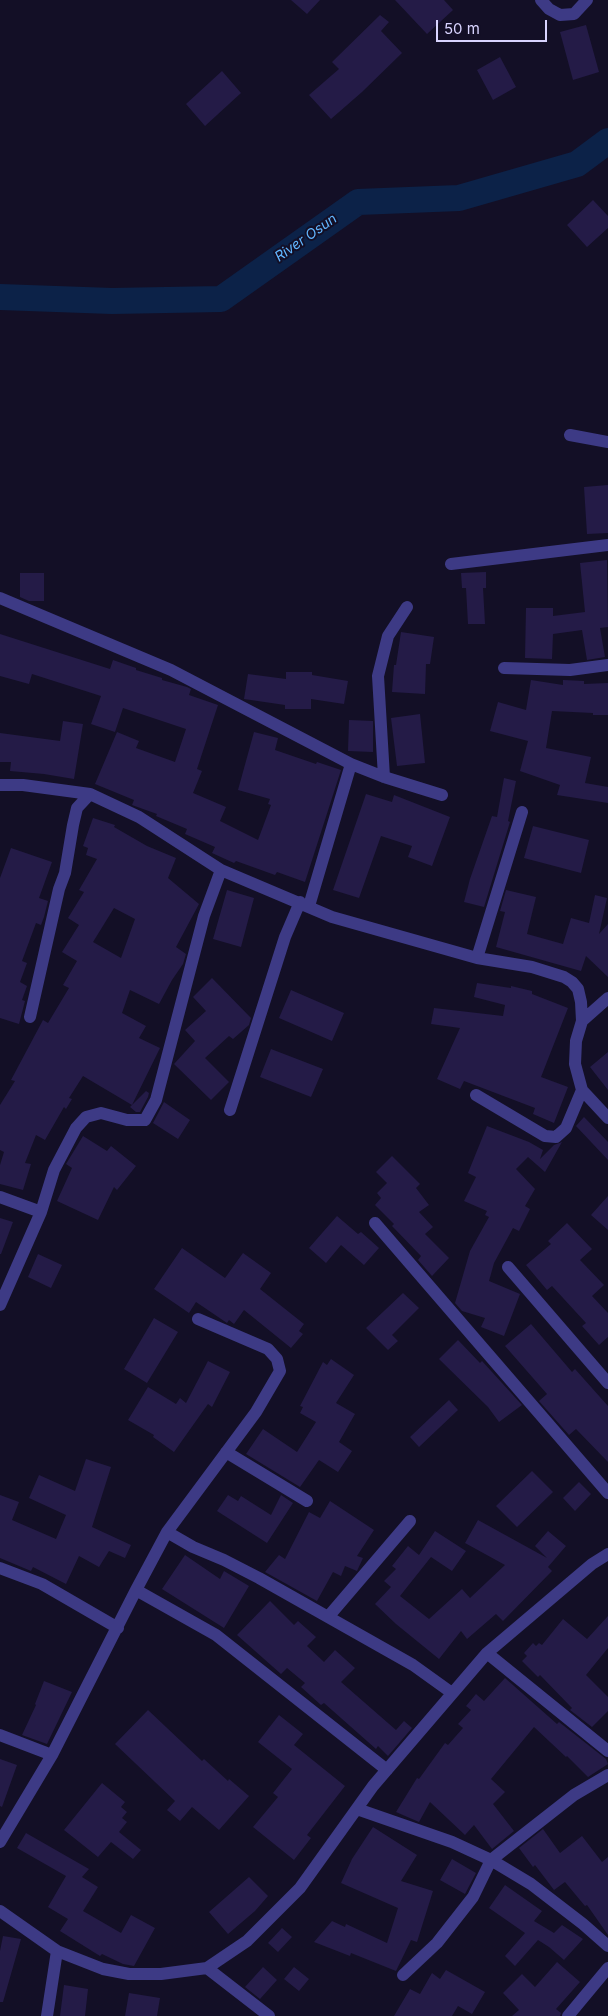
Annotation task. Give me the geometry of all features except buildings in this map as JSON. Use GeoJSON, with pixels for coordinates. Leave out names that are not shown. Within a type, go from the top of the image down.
{"type":"FeatureCollection","features":[{"type":"Feature","properties":{"kind":"street"},"geometry":{"type":"LineString","coordinates":[[541,0],[549,9],[560,15],[574,14],[587,0]]}},
{"type":"Feature","properties":{"kind":"street"},"geometry":{"type":"LineString","coordinates":[[570,435],[596,438],[608,442]]}},
{"type":"Feature","properties":{"kind":"street"},"geometry":{"type":"LineString","coordinates":[[451,564],[608,545]]}},
{"type":"Feature","properties":{"kind":"street"},"geometry":{"type":"LineString","coordinates":[[0,598],[171,670],[351,764],[384,777],[442,795]]}},
{"type":"Feature","properties":{"kind":"street"},"geometry":{"type":"LineString","coordinates":[[384,777],[378,676],[388,636],[407,607]]}},
{"type":"Feature","properties":{"kind":"street"},"geometry":{"type":"LineString","coordinates":[[504,668],[570,670],[608,665]]}},
{"type":"Feature","properties":{"kind":"street"},"geometry":{"type":"LineString","coordinates":[[230,1110],[285,937],[304,904],[351,764]]}},
{"type":"Feature","properties":{"kind":"street"},"geometry":{"type":"LineString","coordinates":[[0,785],[23,785],[90,794],[139,817],[222,870],[332,917],[477,958],[532,967],[564,977],[578,989],[581,1002],[582,1021],[576,1041],[575,1064],[582,1090],[608,1118]]}},
{"type":"Feature","properties":{"kind":"street"},"geometry":{"type":"LineString","coordinates":[[30,1017],[59,890],[65,872],[72,825],[77,808],[90,794]]}},
{"type":"Feature","properties":{"kind":"street"},"geometry":{"type":"LineString","coordinates":[[477,958],[522,812]]}},
{"type":"Feature","properties":{"kind":"street"},"geometry":{"type":"LineString","coordinates":[[0,1305],[41,1212],[54,1170],[76,1128],[86,1117],[102,1113],[127,1120],[145,1120],[156,1100],[204,916],[222,870]]}},
{"type":"Feature","properties":{"kind":"street"},"geometry":{"type":"LineString","coordinates":[[582,1021],[608,998]]}},
{"type":"Feature","properties":{"kind":"street"},"geometry":{"type":"LineString","coordinates":[[476,1095],[545,1136],[556,1137],[566,1128],[582,1090]]}},
{"type":"Feature","properties":{"kind":"street"},"geometry":{"type":"LineString","coordinates":[[0,1197],[41,1212]]}},
{"type":"Feature","properties":{"kind":"street"},"geometry":{"type":"LineString","coordinates":[[375,1223],[608,1493]]}},
{"type":"Feature","properties":{"kind":"street"},"geometry":{"type":"LineString","coordinates":[[508,1267],[608,1383]]}},
{"type":"Feature","properties":{"kind":"street"},"geometry":{"type":"LineString","coordinates":[[0,1842],[52,1755],[167,1532],[256,1412],[280,1371],[277,1359],[268,1350],[198,1319]]}},
{"type":"Feature","properties":{"kind":"street"},"geometry":{"type":"LineString","coordinates":[[226,1452],[307,1501]]}},
{"type":"Feature","properties":{"kind":"street"},"geometry":{"type":"LineString","coordinates":[[328,1617],[410,1521]]}},
{"type":"Feature","properties":{"kind":"street"},"geometry":{"type":"LineString","coordinates":[[167,1532],[193,1547],[233,1564],[413,1664],[452,1693]]}},
{"type":"Feature","properties":{"kind":"street"},"geometry":{"type":"LineString","coordinates":[[0,1911],[57,1951],[103,1968],[129,1974],[161,1974],[207,1968],[247,1942],[300,1888],[387,1770],[486,1653],[592,1564],[608,1554]]}},
{"type":"Feature","properties":{"kind":"street"},"geometry":{"type":"LineString","coordinates":[[0,1568],[42,1584],[118,1628]]}},
{"type":"Feature","properties":{"kind":"street"},"geometry":{"type":"LineString","coordinates":[[136,1590],[216,1635],[387,1770]]}},
{"type":"Feature","properties":{"kind":"street"},"geometry":{"type":"LineString","coordinates":[[486,1653],[608,1751]]}},
{"type":"Feature","properties":{"kind":"street"},"geometry":{"type":"LineString","coordinates":[[0,1735],[52,1755]]}},
{"type":"Feature","properties":{"kind":"street"},"geometry":{"type":"LineString","coordinates":[[403,1975],[437,1943],[473,1897],[491,1860],[574,1796],[608,1775]]}},
{"type":"Feature","properties":{"kind":"street"},"geometry":{"type":"LineString","coordinates":[[357,1809],[452,1842],[491,1860],[530,1884],[583,1924],[608,1946]]}},
{"type":"Feature","properties":{"kind":"street"},"geometry":{"type":"LineString","coordinates":[[47,2016],[57,1951]]}},
{"type":"Feature","properties":{"kind":"street"},"geometry":{"type":"LineString","coordinates":[[207,1968],[269,2016]]}},
{"type":"Feature","properties":{"kind":"street"},"geometry":{"type":"LineString","coordinates":[[568,2016],[608,1968]]}},
{"type":"Feature","properties":{"kind":"waterway","name":"River Osun"},"geometry":{"type":"LineString","coordinates":[[0,297],[112,301],[221,299],[358,202],[459,198],[577,164],[608,141]]}}]}
